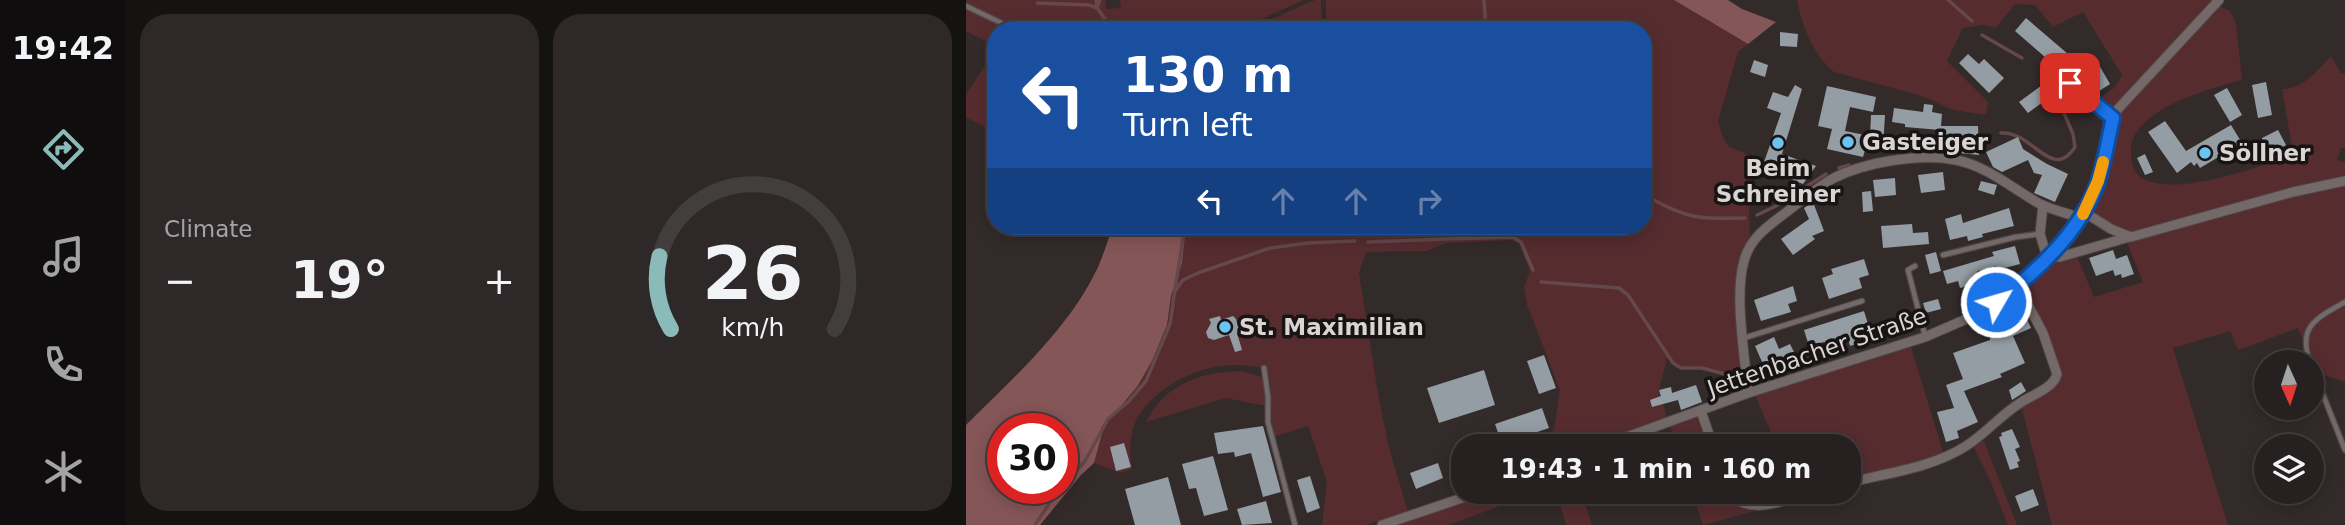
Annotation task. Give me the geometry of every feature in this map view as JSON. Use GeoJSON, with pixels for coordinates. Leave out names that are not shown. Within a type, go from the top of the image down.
{"type":"FeatureCollection","features":[{"type":"Feature","properties":{"kind":"street","name":"Jettenbacher Straße"},"geometry":{"type":"LineString","coordinates":[[1636,434],[1748,393],[1925,337],[1978,314],[2018,286],[2047,257],[2082,215],[2098,181],[2113,118],[2127,98],[2219,0]]}},
{"type":"Feature","properties":{"kind":"street"},"geometry":{"type":"LineString","coordinates":[[2070,83],[2113,118]]}},
{"type":"Feature","properties":{"kind":"street"},"geometry":{"type":"LineString","coordinates":[[1748,393],[1742,277],[1750,246],[1762,231],[1806,197],[1846,173],[1889,162],[1955,160],[1983,169],[2043,205],[2082,215],[2131,237]]}},
{"type":"Feature","properties":{"kind":"street"},"geometry":{"type":"LineString","coordinates":[[2043,205],[2040,234],[2047,257],[2060,257],[2293,192],[2345,181]]}},
{"type":"Feature","properties":{"kind":"street"},"geometry":{"type":"LineString","coordinates":[[1861,480],[1950,455],[1966,446],[2017,405],[2053,383],[2057,374],[2048,343],[2018,286]]}},
{"type":"Feature","properties":{"kind":"street"},"geometry":{"type":"LineString","coordinates":[[1700,411],[1709,434]]}},
{"type":"Feature","properties":{"kind":"street"},"geometry":{"type":"LineString","coordinates":[[1382,525],[1451,502]]}},
{"type":"Feature","properties":{"kind":"street"},"geometry":{"type":"LineString","coordinates":[[1740,504],[1762,504]]}},
{"type":"Feature","properties":{"kind":"lane"},"geometry":{"type":"LineString","coordinates":[[966,6],[997,21]]}},
{"type":"Feature","properties":{"kind":"lane"},"geometry":{"type":"LineString","coordinates":[[1943,256],[2016,237],[2040,234]]}},
{"type":"Feature","properties":{"kind":"lane"},"geometry":{"type":"LineString","coordinates":[[1915,266],[1908,270],[1925,337]]}},
{"type":"Feature","properties":{"kind":"lane"},"geometry":{"type":"LineString","coordinates":[[1744,338],[1863,300]]}},
{"type":"Feature","properties":{"kind":"lane"},"geometry":{"type":"LineString","coordinates":[[2307,350],[2305,342],[2312,323],[2345,302]]}},
{"type":"Feature","properties":{"kind":"lane"},"geometry":{"type":"LineString","coordinates":[[1264,368],[1268,422],[1295,525]]}},
{"type":"Feature","properties":{"kind":"lane"},"geometry":{"type":"LineString","coordinates":[[2324,398],[2345,450]]}},
{"type":"Feature","properties":{"kind":"shaded area"},"geometry":{"type":"Polygon","coordinates":[[[966,0],[1105,0],[1106,9],[1121,8],[1120,0],[1304,0],[1257,21],[1003,21],[966,4],[966,0]]]}},
{"type":"Feature","properties":{"kind":"shaded area"},"geometry":{"type":"Polygon","coordinates":[[[1315,0],[1321,0],[1322,21],[1267,21],[1315,0]]]}},
{"type":"Feature","properties":{"kind":"shaded area"},"geometry":{"type":"Polygon","coordinates":[[[1326,0],[1674,0],[1748,44],[1738,52],[1718,121],[1728,146],[1753,157],[1750,236],[1737,271],[1742,380],[1702,369],[1681,369],[1667,358],[1659,390],[1667,418],[1621,434],[1550,434],[1554,429],[1560,390],[1527,305],[1524,287],[1530,271],[1519,244],[1512,240],[1446,243],[1427,251],[1366,252],[1359,273],[1377,387],[1388,444],[1408,512],[1366,525],[1322,525],[1327,482],[1308,426],[1273,437],[1270,383],[1266,369],[1249,366],[1214,367],[1181,379],[1166,388],[1141,412],[1134,426],[1130,448],[1132,469],[1120,473],[1094,463],[1104,426],[1137,387],[1152,361],[1167,325],[1171,296],[1182,264],[1185,235],[1652,235],[1652,21],[1326,21],[1326,0]]]}},
{"type":"Feature","properties":{"kind":"shaded area"},"geometry":{"type":"Polygon","coordinates":[[[1674,0],[1728,0],[1742,9],[1776,22],[1748,44],[1674,0]]]}},
{"type":"Feature","properties":{"kind":"shaded area"},"geometry":{"type":"Polygon","coordinates":[[[1797,0],[2213,0],[2114,108],[2108,109],[2097,100],[2114,88],[2122,75],[2083,12],[2053,27],[2035,5],[2015,4],[1996,28],[1983,25],[1963,28],[1947,61],[1988,102],[1986,115],[1953,110],[1922,96],[1834,72],[1820,57],[1809,39],[1797,0]]]}},
{"type":"Feature","properties":{"kind":"shaded area"},"geometry":{"type":"Polygon","coordinates":[[[2219,6],[2230,11],[2236,23],[2242,80],[2173,104],[2142,125],[2134,139],[2131,154],[2136,173],[2158,184],[2187,184],[2235,174],[2283,158],[2292,147],[2282,89],[2303,83],[2331,56],[2341,73],[2345,74],[2345,148],[2341,148],[2337,160],[2345,162],[2345,178],[2131,234],[2096,218],[2092,209],[2122,110],[2219,6]]]}},
{"type":"Feature","properties":{"kind":"shaded area"},"geometry":{"type":"Polygon","coordinates":[[[966,9],[992,21],[987,21],[987,42],[966,31],[966,9]]]}},
{"type":"Feature","properties":{"kind":"shaded area"},"geometry":{"type":"Polygon","coordinates":[[[987,62],[987,128],[966,117],[966,95],[987,62]]]}},
{"type":"Feature","properties":{"kind":"shaded area"},"geometry":{"type":"Polygon","coordinates":[[[2345,184],[2345,300],[2313,320],[2303,340],[2298,328],[2238,350],[2230,331],[2173,348],[2228,525],[2052,525],[2021,405],[2054,386],[2061,374],[2048,334],[2025,290],[2034,276],[2046,267],[2076,254],[2094,297],[2143,282],[2126,240],[2292,195],[2345,184]]]}},
{"type":"Feature","properties":{"kind":"shaded area"},"geometry":{"type":"Polygon","coordinates":[[[1110,235],[1185,235],[1182,263],[1171,296],[1167,325],[1152,361],[1137,387],[1104,426],[1094,463],[1078,479],[1078,413],[987,413],[987,504],[1057,504],[1040,525],[966,525],[966,425],[1056,332],[1086,290],[1110,235]]]}},
{"type":"Feature","properties":{"kind":"shaded area"},"geometry":{"type":"Polygon","coordinates":[[[2345,306],[2345,382],[2324,375],[2324,350],[2311,350],[2312,332],[2323,319],[2345,306]]]}},
{"type":"Feature","properties":{"kind":"shaded area"},"geometry":{"type":"Polygon","coordinates":[[[1911,347],[1943,452],[1925,460],[1861,476],[1861,434],[1772,434],[1755,395],[1911,347]]]}},
{"type":"Feature","properties":{"kind":"shaded area"},"geometry":{"type":"Polygon","coordinates":[[[1242,371],[1262,377],[1266,406],[1226,398],[1146,422],[1163,398],[1186,382],[1213,374],[1242,371]]]}},
{"type":"Feature","properties":{"kind":"shaded area"},"geometry":{"type":"Polygon","coordinates":[[[1697,417],[1703,434],[1673,434],[1670,427],[1697,417]]]}},
{"type":"Feature","properties":{"kind":"shaded area"},"geometry":{"type":"Polygon","coordinates":[[[1984,441],[2017,525],[2008,525],[1973,446],[1984,441]]]}},
{"type":"Feature","properties":{"kind":"shaded area"},"geometry":{"type":"Polygon","coordinates":[[[1456,504],[1506,504],[1448,525],[1396,525],[1456,504]]]}},
{"type":"Feature","properties":{"kind":"shaded area"},"geometry":{"type":"Polygon","coordinates":[[[1560,504],[1585,504],[1592,525],[1566,525],[1560,504]]]}},
{"type":"Feature","properties":{"kind":"shaded area"},"geometry":{"type":"Polygon","coordinates":[[[1696,504],[1735,504],[1755,511],[1703,525],[1696,504]]]}},
{"type":"Feature","properties":{"kind":"building"},"geometry":{"type":"Polygon","coordinates":[[[2026,18],[2075,60],[2080,56],[2083,59],[2063,81],[2065,86],[2028,113],[2019,102],[2061,71],[2015,31],[2026,18]]]}},
{"type":"Feature","properties":{"kind":"building"},"geometry":{"type":"Polygon","coordinates":[[[1780,32],[1798,34],[1797,47],[1780,46],[1780,32]]]}},
{"type":"Feature","properties":{"kind":"building"},"geometry":{"type":"Polygon","coordinates":[[[1968,54],[1979,64],[1984,59],[2004,78],[1989,93],[1959,63],[1968,54]]]}},
{"type":"Feature","properties":{"kind":"building"},"geometry":{"type":"Polygon","coordinates":[[[2095,58],[2110,84],[2096,93],[2080,67],[2095,58]]]}},
{"type":"Feature","properties":{"kind":"building"},"geometry":{"type":"Polygon","coordinates":[[[1754,60],[1768,65],[1765,77],[1750,72],[1754,60]]]}},
{"type":"Feature","properties":{"kind":"building"},"geometry":{"type":"Polygon","coordinates":[[[2266,82],[2272,115],[2258,118],[2252,85],[2266,82]]]}},
{"type":"Feature","properties":{"kind":"building"},"geometry":{"type":"Polygon","coordinates":[[[1795,85],[1802,89],[1782,154],[1816,166],[1803,184],[1762,168],[1781,113],[1767,108],[1773,92],[1788,97],[1795,85]]]}},
{"type":"Feature","properties":{"kind":"building"},"geometry":{"type":"Polygon","coordinates":[[[1827,86],[1876,97],[1873,112],[1850,107],[1845,131],[1870,136],[1871,115],[1885,115],[1883,147],[1866,147],[1863,157],[1827,149],[1832,129],[1818,126],[1827,86]]]}},
{"type":"Feature","properties":{"kind":"building"},"geometry":{"type":"Polygon","coordinates":[[[2227,88],[2242,115],[2230,122],[2214,95],[2227,88]]]}},
{"type":"Feature","properties":{"kind":"building"},"geometry":{"type":"Polygon","coordinates":[[[1924,104],[1933,105],[1932,112],[1942,114],[1941,126],[1978,126],[1979,155],[1940,151],[1940,130],[1905,127],[1905,124],[1892,122],[1894,108],[1923,112],[1924,104]]]}},
{"type":"Feature","properties":{"kind":"building"},"geometry":{"type":"Polygon","coordinates":[[[2165,121],[2186,151],[2231,125],[2242,143],[2200,168],[2197,163],[2194,166],[2191,162],[2177,173],[2148,132],[2165,121]]]}},
{"type":"Feature","properties":{"kind":"building"},"geometry":{"type":"Polygon","coordinates":[[[2278,130],[2286,145],[2266,158],[2262,138],[2278,130]]]}},
{"type":"Feature","properties":{"kind":"building"},"geometry":{"type":"Polygon","coordinates":[[[2018,137],[2023,149],[2068,174],[2055,202],[2034,193],[2042,175],[2034,173],[2028,160],[2002,172],[1993,167],[1986,152],[2018,137]]]}},
{"type":"Feature","properties":{"kind":"building"},"geometry":{"type":"Polygon","coordinates":[[[2145,154],[2153,172],[2145,175],[2137,158],[2145,154]]]}},
{"type":"Feature","properties":{"kind":"building"},"geometry":{"type":"Polygon","coordinates":[[[1943,172],[1945,190],[1921,193],[1918,175],[1943,172]]]}},
{"type":"Feature","properties":{"kind":"building"},"geometry":{"type":"Polygon","coordinates":[[[1895,178],[1896,195],[1875,197],[1873,180],[1895,178]]]}},
{"type":"Feature","properties":{"kind":"building"},"geometry":{"type":"Polygon","coordinates":[[[1981,181],[1997,185],[1994,195],[1978,190],[1981,181]]]}},
{"type":"Feature","properties":{"kind":"building"},"geometry":{"type":"Polygon","coordinates":[[[1871,191],[1873,211],[1863,212],[1862,192],[1871,191]]]}},
{"type":"Feature","properties":{"kind":"building"},"geometry":{"type":"Polygon","coordinates":[[[1813,202],[1824,231],[1812,236],[1815,239],[1793,255],[1781,239],[1809,219],[1804,208],[1813,202]]]}},
{"type":"Feature","properties":{"kind":"building"},"geometry":{"type":"Polygon","coordinates":[[[2009,208],[2014,226],[1982,234],[1983,237],[1968,241],[1967,236],[1950,240],[1945,219],[1961,214],[1963,223],[2009,208]]]}},
{"type":"Feature","properties":{"kind":"building"},"geometry":{"type":"Polygon","coordinates":[[[1912,224],[1913,233],[1928,232],[1929,244],[1883,248],[1881,226],[1912,224]]]}},
{"type":"Feature","properties":{"kind":"building"},"geometry":{"type":"Polygon","coordinates":[[[2015,246],[2020,264],[1997,270],[1996,266],[1977,271],[1981,283],[1960,288],[1958,281],[1947,284],[1943,271],[1994,256],[1992,252],[2015,246]]]}},
{"type":"Feature","properties":{"kind":"building"},"geometry":{"type":"Polygon","coordinates":[[[2113,250],[2116,259],[2127,255],[2134,274],[2122,278],[2121,274],[2115,276],[2113,270],[2096,276],[2089,258],[2113,250]]]}},
{"type":"Feature","properties":{"kind":"building"},"geometry":{"type":"Polygon","coordinates":[[[1936,252],[1941,271],[1930,274],[1925,255],[1936,252]]]}},
{"type":"Feature","properties":{"kind":"building"},"geometry":{"type":"Polygon","coordinates":[[[1864,259],[1869,275],[1859,278],[1862,288],[1829,299],[1822,278],[1833,274],[1831,269],[1864,259]]]}},
{"type":"Feature","properties":{"kind":"building"},"geometry":{"type":"Polygon","coordinates":[[[1793,286],[1797,301],[1788,304],[1791,312],[1761,321],[1754,300],[1793,286]]]}},
{"type":"Feature","properties":{"kind":"building"},"geometry":{"type":"Polygon","coordinates":[[[1938,299],[1941,309],[1926,313],[1923,303],[1938,299]]]}},
{"type":"Feature","properties":{"kind":"building"},"geometry":{"type":"Polygon","coordinates":[[[2021,307],[2031,328],[2013,336],[2025,363],[2000,374],[2002,377],[1964,391],[1978,422],[1957,431],[1959,438],[1946,442],[1937,412],[1954,408],[1946,385],[1963,379],[1953,353],[1990,340],[1994,336],[1992,331],[2012,321],[2008,314],[2021,307]]]}},
{"type":"Feature","properties":{"kind":"building"},"geometry":{"type":"Polygon","coordinates":[[[1864,311],[1869,340],[1850,346],[1848,339],[1825,346],[1824,342],[1809,346],[1804,330],[1864,311]]]}},
{"type":"Feature","properties":{"kind":"building","name":"St. Maximilian"},"geometry":{"type":"Polygon","coordinates":[[[1220,316],[1221,320],[1233,316],[1236,319],[1242,350],[1235,352],[1229,335],[1214,340],[1208,338],[1206,332],[1211,323],[1209,319],[1220,316]]]}},
{"type":"Feature","properties":{"kind":"building"},"geometry":{"type":"Polygon","coordinates":[[[1774,337],[1779,349],[1790,344],[1795,354],[1766,371],[1755,346],[1774,337]]]}},
{"type":"Feature","properties":{"kind":"building"},"geometry":{"type":"Polygon","coordinates":[[[1544,355],[1556,388],[1539,394],[1527,361],[1544,355]]]}},
{"type":"Feature","properties":{"kind":"building"},"geometry":{"type":"Polygon","coordinates":[[[1484,370],[1495,405],[1439,423],[1427,388],[1484,370]]]}},
{"type":"Feature","properties":{"kind":"building"},"geometry":{"type":"Polygon","coordinates":[[[2021,382],[2026,391],[2012,400],[2009,390],[2021,382]]]}},
{"type":"Feature","properties":{"kind":"building"},"geometry":{"type":"Polygon","coordinates":[[[1696,385],[1702,402],[1681,410],[1678,400],[1652,407],[1650,400],[1661,396],[1659,390],[1671,387],[1672,393],[1696,385]]]}},
{"type":"Feature","properties":{"kind":"building"},"geometry":{"type":"Polygon","coordinates":[[[1542,408],[1549,428],[1531,434],[1498,434],[1495,424],[1542,408]]]}},
{"type":"Feature","properties":{"kind":"building"},"geometry":{"type":"Polygon","coordinates":[[[1263,426],[1281,492],[1263,497],[1251,453],[1235,457],[1234,452],[1218,454],[1214,433],[1263,426]]]}},
{"type":"Feature","properties":{"kind":"building"},"geometry":{"type":"Polygon","coordinates":[[[2012,429],[2020,447],[2015,449],[2020,461],[2017,462],[2019,467],[2010,470],[1999,437],[2002,436],[2001,433],[2012,429]]]}},
{"type":"Feature","properties":{"kind":"building"},"geometry":{"type":"Polygon","coordinates":[[[1124,443],[1131,467],[1116,471],[1110,447],[1124,443]]]}},
{"type":"Feature","properties":{"kind":"building"},"geometry":{"type":"Polygon","coordinates":[[[1213,456],[1228,510],[1204,516],[1196,488],[1189,489],[1182,464],[1213,456]]]}},
{"type":"Feature","properties":{"kind":"building"},"geometry":{"type":"Polygon","coordinates":[[[1438,463],[1443,478],[1416,489],[1410,473],[1438,463]]]}},
{"type":"Feature","properties":{"kind":"building"},"geometry":{"type":"Polygon","coordinates":[[[1310,476],[1320,508],[1307,513],[1297,480],[1310,476]]]}},
{"type":"Feature","properties":{"kind":"building"},"geometry":{"type":"Polygon","coordinates":[[[1168,477],[1181,525],[1135,525],[1125,489],[1168,477]]]}},
{"type":"Feature","properties":{"kind":"building"},"geometry":{"type":"Polygon","coordinates":[[[2033,489],[2039,505],[2021,512],[2015,496],[2033,489]]]}},
{"type":"Feature","properties":{"kind":"building"},"geometry":{"type":"Polygon","coordinates":[[[1266,501],[1272,523],[1242,525],[1237,509],[1266,501]]]}},
{"type":"Feature","properties":{"kind":"waterway"},"geometry":{"type":"LineString","coordinates":[[1096,0],[1097,8],[1106,21]]}},
{"type":"Feature","properties":{"kind":"waterway"},"geometry":{"type":"LineString","coordinates":[[1037,3],[1089,5],[1097,8],[1100,0]]}},
{"type":"Feature","properties":{"kind":"waterway"},"geometry":{"type":"LineString","coordinates":[[1484,0],[1485,21]]}},
{"type":"Feature","properties":{"kind":"waterway"},"geometry":{"type":"LineString","coordinates":[[1948,0],[1972,21]]}},
{"type":"Feature","properties":{"kind":"waterway"},"geometry":{"type":"LineString","coordinates":[[1982,35],[2022,58]]}},
{"type":"Feature","properties":{"kind":"waterway"},"geometry":{"type":"LineString","coordinates":[[2001,133],[2022,139],[2050,158],[2058,160],[2066,157],[2075,147],[2073,134],[2060,104]]}},
{"type":"Feature","properties":{"kind":"waterway"},"geometry":{"type":"LineString","coordinates":[[1839,168],[1849,165]]}},
{"type":"Feature","properties":{"kind":"waterway"},"geometry":{"type":"LineString","coordinates":[[1757,215],[1826,174]]}},
{"type":"Feature","properties":{"kind":"waterway"},"geometry":{"type":"LineString","coordinates":[[1652,199],[1692,216],[1745,218]]}},
{"type":"Feature","properties":{"kind":"waterway"},"geometry":{"type":"LineString","coordinates":[[1173,302],[1184,235]]}},
{"type":"Feature","properties":{"kind":"waterway"},"geometry":{"type":"LineString","coordinates":[[1450,239],[1513,237],[1521,242],[1533,270]]}},
{"type":"Feature","properties":{"kind":"waterway"},"geometry":{"type":"LineString","coordinates":[[1368,242],[1447,239]]}},
{"type":"Feature","properties":{"kind":"waterway"},"geometry":{"type":"LineString","coordinates":[[1175,291],[1183,280],[1198,273],[1270,248],[1355,241]]}},
{"type":"Feature","properties":{"kind":"waterway"},"geometry":{"type":"LineString","coordinates":[[1541,282],[1619,288],[1628,295],[1673,363],[1681,368],[1702,368],[1740,378]]}},
{"type":"Feature","properties":{"kind":"waterway"},"geometry":{"type":"LineString","coordinates":[[1035,525],[1051,501],[1085,461],[1108,419],[1129,401],[1146,381],[1170,324],[1173,305]]}},
{"type":"Feature","properties":{"kind":"slow traffic"},"geometry":{"type":"LineString","coordinates":[[2083,214],[2091,200],[2103,162]]}},
{"type":"Feature","properties":{"kind":"place","name":"Gasteiger"},"geometry":{"type":"Point","coordinates":[1848,142]}},
{"type":"Feature","properties":{"kind":"place","name":"Beim Schreiner"},"geometry":{"type":"Point","coordinates":[1778,143]}},
{"type":"Feature","properties":{"kind":"place","name":"Söllner"},"geometry":{"type":"Point","coordinates":[2205,153]}},
{"type":"Feature","properties":{"kind":"place","name":"St. Maximilian"},"geometry":{"type":"Point","coordinates":[1225,327]}},
{"type":"Feature","properties":{"kind":"route"},"geometry":{"type":"LineString","coordinates":[[1996,302],[2018,286],[2064,239],[2091,200],[2098,181],[2113,118],[2070,83]]}}]}
